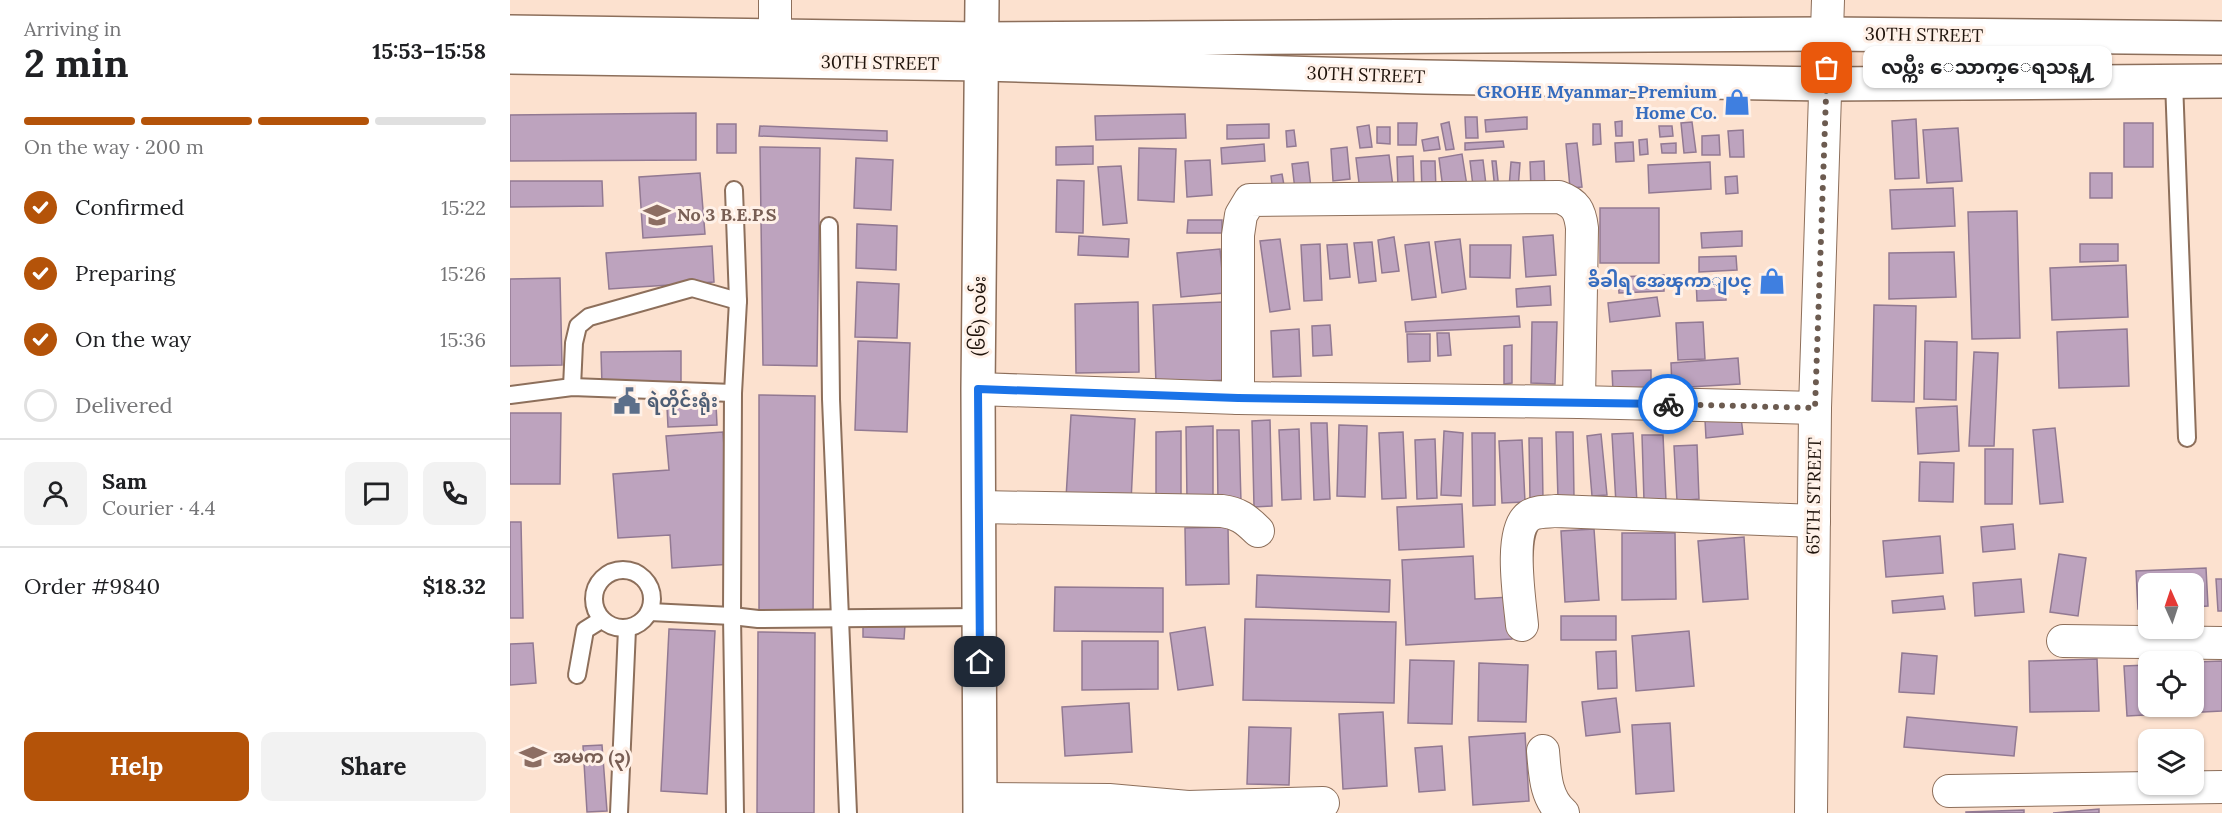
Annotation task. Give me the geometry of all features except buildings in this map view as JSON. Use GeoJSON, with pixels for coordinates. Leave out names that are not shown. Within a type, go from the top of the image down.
{"type":"FeatureCollection","features":[{"type":"Feature","properties":{"kind":"main road","name":"(၆၆) လမ်း"},"geometry":{"type":"LineString","coordinates":[[980,806],[978,389],[982,0]]}},
{"type":"Feature","properties":{"kind":"main road","name":"30TH STREET"},"geometry":{"type":"LineString","coordinates":[[510,32],[775,36],[981,51],[1425,76],[1826,84],[2222,81]]}},
{"type":"Feature","properties":{"kind":"main road","name":"30TH STREET"},"geometry":{"type":"LineString","coordinates":[[510,57],[981,51],[1426,36],[1828,34],[2222,38]]}},
{"type":"Feature","properties":{"kind":"main road"},"geometry":{"type":"LineString","coordinates":[[1425,76],[1426,36]]}},
{"type":"Feature","properties":{"kind":"street"},"geometry":{"type":"LineString","coordinates":[[775,0],[775,36]]}},
{"type":"Feature","properties":{"kind":"street","name":"65TH STREET"},"geometry":{"type":"LineString","coordinates":[[1811,813],[1815,408],[1828,0]]}},
{"type":"Feature","properties":{"kind":"street"},"geometry":{"type":"LineString","coordinates":[[1238,398],[1238,235],[1241,215],[1250,200],[1559,197],[1572,202],[1580,213],[1582,228],[1579,402]]}},
{"type":"Feature","properties":{"kind":"street"},"geometry":{"type":"LineString","coordinates":[[978,389],[1238,398],[1579,402],[1815,408]]}},
{"type":"Feature","properties":{"kind":"street"},"geometry":{"type":"LineString","coordinates":[[979,507],[1235,512],[1246,518],[1258,531]]}},
{"type":"Feature","properties":{"kind":"street"},"geometry":{"type":"LineString","coordinates":[[1522,625],[1517,558],[1519,530],[1529,516],[1556,511],[1814,521]]}},
{"type":"Feature","properties":{"kind":"street"},"geometry":{"type":"LineString","coordinates":[[2063,641],[2222,643]]}},
{"type":"Feature","properties":{"kind":"street"},"geometry":{"type":"LineString","coordinates":[[1543,751],[1551,801],[1563,813]]}},
{"type":"Feature","properties":{"kind":"street"},"geometry":{"type":"LineString","coordinates":[[1949,791],[2222,788]]}},
{"type":"Feature","properties":{"kind":"street"},"geometry":{"type":"LineString","coordinates":[[980,806],[1109,800],[1188,807],[1323,803]]}},
{"type":"Feature","properties":{"kind":"lane"},"geometry":{"type":"LineString","coordinates":[[2174,81],[2187,438]]}},
{"type":"Feature","properties":{"kind":"lane"},"geometry":{"type":"LineString","coordinates":[[734,190],[738,301],[733,393],[732,616],[735,813]]}},
{"type":"Feature","properties":{"kind":"lane"},"geometry":{"type":"LineString","coordinates":[[830,226],[831,399],[848,813]]}},
{"type":"Feature","properties":{"kind":"lane"},"geometry":{"type":"LineString","coordinates":[[572,387],[574,343],[578,326],[589,317],[692,288],[738,301]]}},
{"type":"Feature","properties":{"kind":"lane"},"geometry":{"type":"LineString","coordinates":[[510,395],[572,387],[733,393]]}},
{"type":"Feature","properties":{"kind":"lane"},"geometry":{"type":"LineString","coordinates":[[626,570],[639,574],[649,585],[653,599],[650,612],[640,623],[627,629],[613,627],[601,620],[594,607],[594,593],[600,580],[612,572],[626,570]]}},
{"type":"Feature","properties":{"kind":"lane"},"geometry":{"type":"LineString","coordinates":[[650,612],[812,620],[839,617],[979,617]]}},
{"type":"Feature","properties":{"kind":"lane"},"geometry":{"type":"LineString","coordinates":[[578,675],[585,630],[601,620]]}},
{"type":"Feature","properties":{"kind":"lane"},"geometry":{"type":"LineString","coordinates":[[619,813],[627,629]]}},
{"type":"Feature","properties":{"kind":"way so far"},"geometry":{"type":"LineString","coordinates":[[1668,404],[1815,408],[1827,68]]}},
{"type":"Feature","properties":{"kind":"place","name":"လပ္ကီး ေသာက္ေရသန္႔"},"geometry":{"type":"Point","coordinates":[1827,68]}},
{"type":"Feature","properties":{"kind":"place","name":"GROHE Myanmar-Premium Home Co."},"geometry":{"type":"Point","coordinates":[1737,102]}},
{"type":"Feature","properties":{"kind":"place","name":"No 3 B.E.P.S"},"geometry":{"type":"Point","coordinates":[657,215]}},
{"type":"Feature","properties":{"kind":"place","name":"ခ်ိခါရ အေၾကာျပင္"},"geometry":{"type":"Point","coordinates":[1772,281]}},
{"type":"Feature","properties":{"kind":"place","name":"ရဲတိုင်းရုံး"},"geometry":{"type":"Point","coordinates":[627,401]}},
{"type":"Feature","properties":{"kind":"place","name":"အမက (၃)"},"geometry":{"type":"Point","coordinates":[533,757]}},
{"type":"Feature","properties":{"kind":"route"},"geometry":{"type":"LineString","coordinates":[[980,662],[978,389],[1238,398],[1668,404]]}}]}
